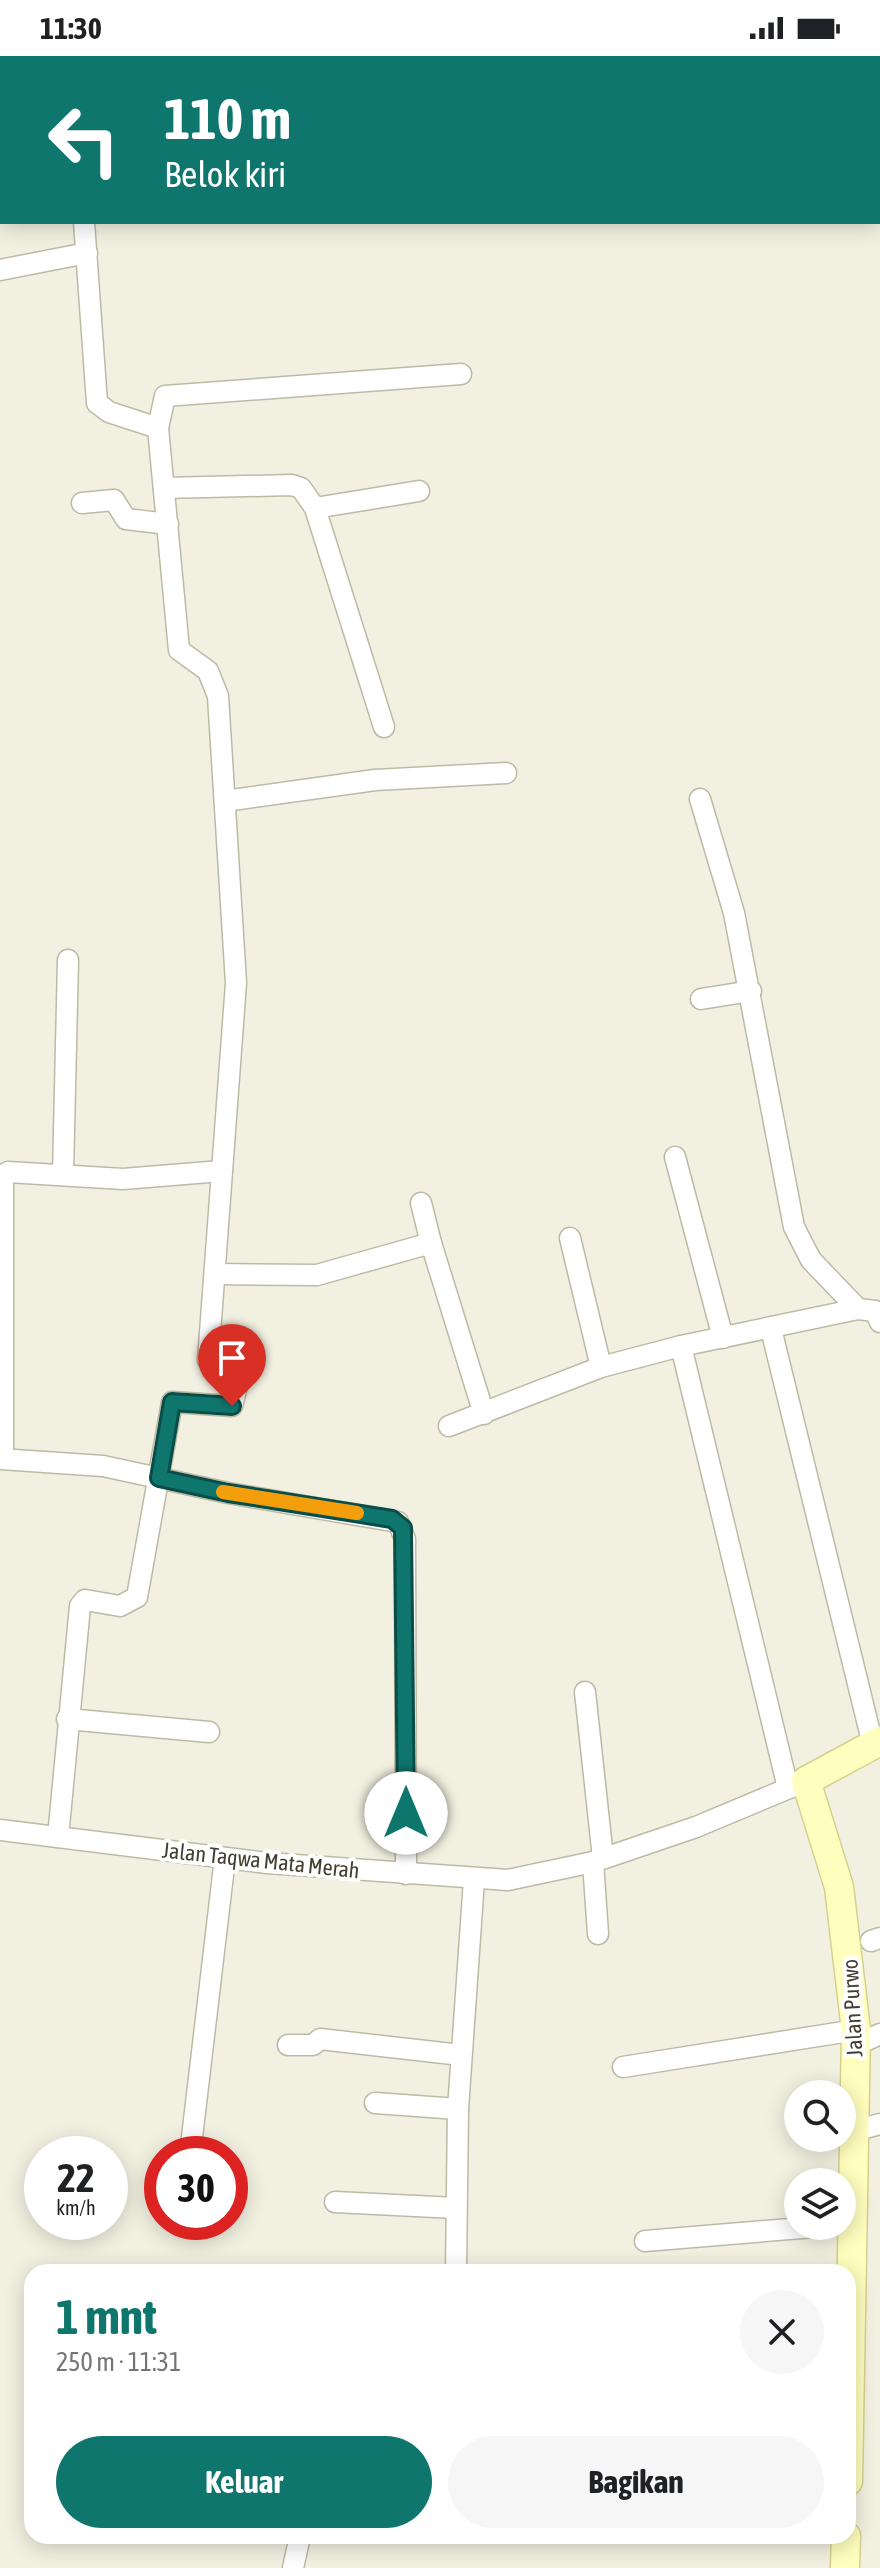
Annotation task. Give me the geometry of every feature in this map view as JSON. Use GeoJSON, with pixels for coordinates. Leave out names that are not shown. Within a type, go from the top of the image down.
{"type":"FeatureCollection","features":[{"type":"Feature","properties":{"kind":"street"},"geometry":{"type":"LineString","coordinates":[[84,224],[97,403],[109,412],[158,428]]}},
{"type":"Feature","properties":{"kind":"street"},"geometry":{"type":"LineString","coordinates":[[0,270],[87,253]]}},
{"type":"Feature","properties":{"kind":"street"},"geometry":{"type":"LineString","coordinates":[[58,1837],[80,1606],[85,1600],[120,1606],[137,1597],[172,1402],[232,1406],[241,1370],[208,1360],[236,983],[218,696],[208,671],[179,650],[158,428],[165,396],[461,374]]}},
{"type":"Feature","properties":{"kind":"street"},"geometry":{"type":"LineString","coordinates":[[164,488],[292,485],[301,488],[315,508],[384,727]]}},
{"type":"Feature","properties":{"kind":"street"},"geometry":{"type":"LineString","coordinates":[[315,508],[419,491]]}},
{"type":"Feature","properties":{"kind":"street"},"geometry":{"type":"LineString","coordinates":[[82,503],[114,500],[124,519],[168,524]]}},
{"type":"Feature","properties":{"kind":"street"},"geometry":{"type":"LineString","coordinates":[[225,804],[375,780],[506,773]]}},
{"type":"Feature","properties":{"kind":"street"},"geometry":{"type":"LineString","coordinates":[[700,799],[734,913],[794,1227],[811,1260],[858,1309]]}},
{"type":"Feature","properties":{"kind":"street"},"geometry":{"type":"LineString","coordinates":[[63,1174],[68,960]]}},
{"type":"Feature","properties":{"kind":"street"},"geometry":{"type":"LineString","coordinates":[[701,999],[751,991]]}},
{"type":"Feature","properties":{"kind":"street"},"geometry":{"type":"LineString","coordinates":[[675,1157],[723,1338]]}},
{"type":"Feature","properties":{"kind":"street"},"geometry":{"type":"LineString","coordinates":[[221,1171],[123,1179],[8,1172],[2,1176],[2,1458],[103,1466],[228,1493],[392,1519],[403,1528],[406,1874]]}},
{"type":"Feature","properties":{"kind":"street"},"geometry":{"type":"LineString","coordinates":[[421,1203],[484,1414]]}},
{"type":"Feature","properties":{"kind":"street"},"geometry":{"type":"LineString","coordinates":[[570,1238],[601,1367]]}},
{"type":"Feature","properties":{"kind":"street"},"geometry":{"type":"LineString","coordinates":[[216,1274],[317,1275],[431,1243]]}},
{"type":"Feature","properties":{"kind":"street"},"geometry":{"type":"LineString","coordinates":[[449,1426],[601,1367],[681,1346],[858,1309],[875,1311],[880,1322]]}},
{"type":"Feature","properties":{"kind":"street"},"geometry":{"type":"LineString","coordinates":[[771,1329],[876,1743]]}},
{"type":"Feature","properties":{"kind":"street"},"geometry":{"type":"LineString","coordinates":[[681,1346],[797,1784]]}},
{"type":"Feature","properties":{"kind":"street"},"geometry":{"type":"LineString","coordinates":[[585,1692],[598,1860],[598,1934]]}},
{"type":"Feature","properties":{"kind":"street"},"geometry":{"type":"LineString","coordinates":[[67,1719],[209,1732]]}},
{"type":"Feature","properties":{"kind":"street","name":"Jalan Taqwa Mata Merah"},"geometry":{"type":"LineString","coordinates":[[0,1830],[225,1858],[474,1880],[526,1878],[598,1860],[696,1827],[797,1784],[876,1743]]}},
{"type":"Feature","properties":{"kind":"street","name":"Jalan Purwo"},"geometry":{"type":"LineString","coordinates":[[797,1784],[839,1887],[864,2036],[867,2128],[856,2168]]}},
{"type":"Feature","properties":{"kind":"street"},"geometry":{"type":"LineString","coordinates":[[192,2136],[225,1858]]}},
{"type":"Feature","properties":{"kind":"street"},"geometry":{"type":"LineString","coordinates":[[456,2264],[458,2109],[474,1880]]}},
{"type":"Feature","properties":{"kind":"street"},"geometry":{"type":"LineString","coordinates":[[623,2067],[864,2036]]}},
{"type":"Feature","properties":{"kind":"street"},"geometry":{"type":"LineString","coordinates":[[288,2045],[313,2045],[320,2039],[461,2055]]}},
{"type":"Feature","properties":{"kind":"street"},"geometry":{"type":"LineString","coordinates":[[375,2103],[458,2109]]}},
{"type":"Feature","properties":{"kind":"street"},"geometry":{"type":"LineString","coordinates":[[335,2202],[456,2208]]}},
{"type":"Feature","properties":{"kind":"street"},"geometry":{"type":"LineString","coordinates":[[645,2241],[784,2230]]}},
{"type":"Feature","properties":{"kind":"street","name":"Jalan Purwo"},"geometry":{"type":"LineString","coordinates":[[842,2240],[844,2264]]}},
{"type":"Feature","properties":{"kind":"street"},"geometry":{"type":"LineString","coordinates":[[293,2568],[298,2544]]}},
{"type":"Feature","properties":{"kind":"street"},"geometry":{"type":"LineString","coordinates":[[845,2568],[846,2544]]}},
{"type":"Feature","properties":{"kind":"slow traffic"},"geometry":{"type":"LineString","coordinates":[[223,1492],[357,1513]]}},
{"type":"Feature","properties":{"kind":"route"},"geometry":{"type":"LineString","coordinates":[[232,1406],[172,1402],[159,1478],[228,1493],[392,1519],[403,1528],[406,1813]]}}]}
